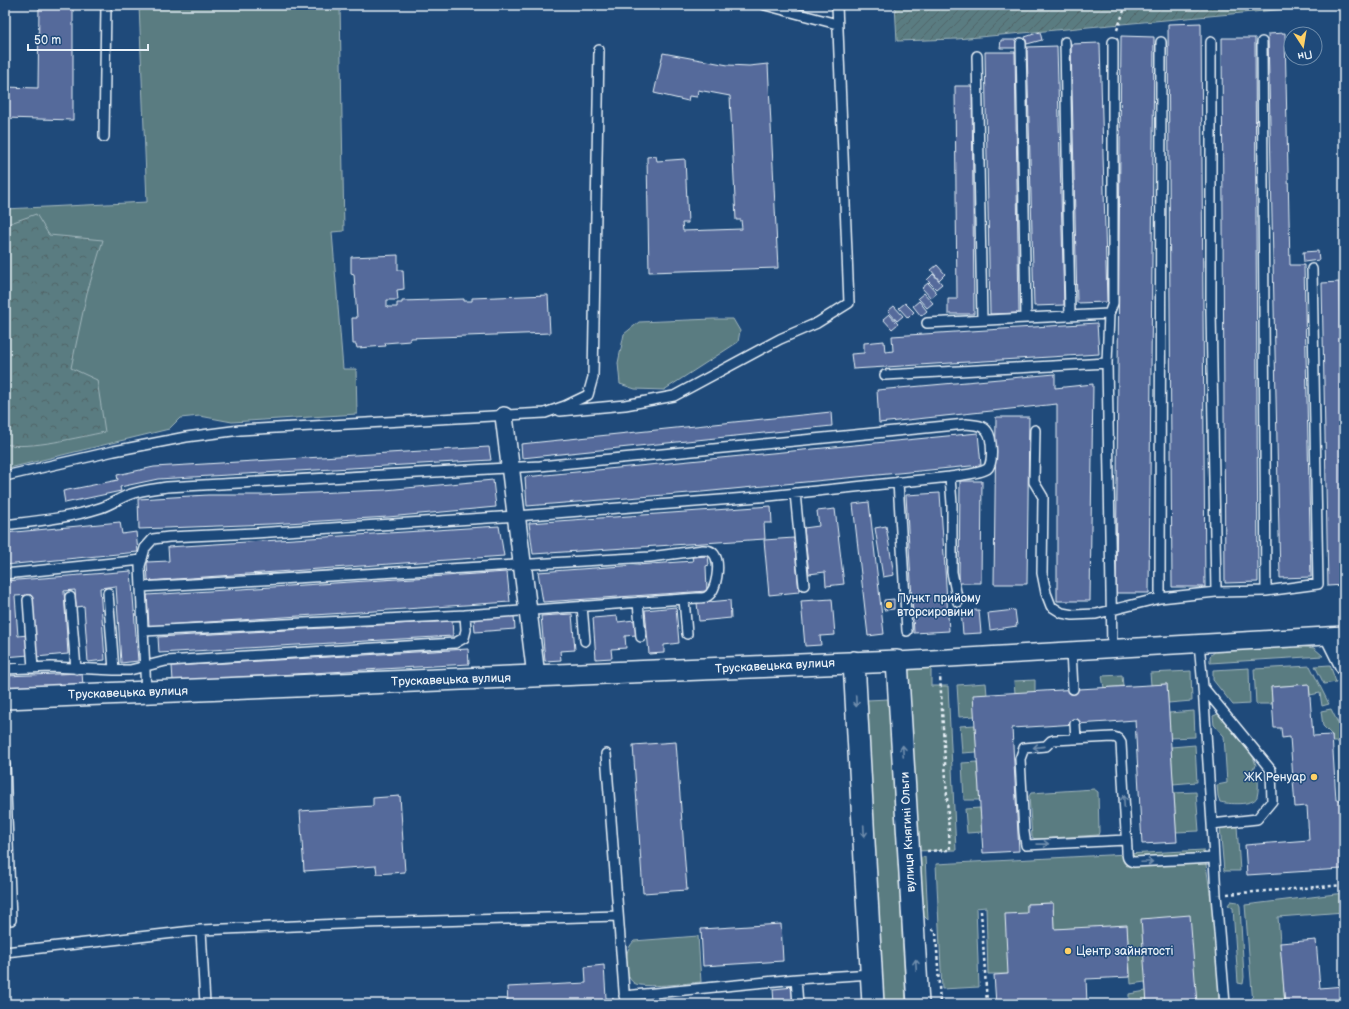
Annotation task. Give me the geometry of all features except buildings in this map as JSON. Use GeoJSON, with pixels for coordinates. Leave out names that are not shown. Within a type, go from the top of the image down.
{"type":"FeatureCollection","features":[{"type":"Feature","properties":{"kind":"street"},"geometry":{"type":"LineString","coordinates":[[504,416],[536,676]]}},
{"type":"Feature","properties":{"kind":"street"},"geometry":{"type":"LineString","coordinates":[[897,661],[1337,635],[1344,666]]}},
{"type":"Feature","properties":{"kind":"street","name":"Трускавецька вулиця"},"geometry":{"type":"LineString","coordinates":[[5,698],[897,661]]}},
{"type":"Feature","properties":{"kind":"street","name":"вулиця Княгині Ольги"},"geometry":{"type":"LineString","coordinates":[[897,661],[918,1004]]}},
{"type":"Feature","properties":{"kind":"street"},"geometry":{"type":"LineString","coordinates":[[854,662],[873,1004]]}},
{"type":"Feature","properties":{"kind":"lane"},"geometry":{"type":"LineString","coordinates":[[104,137],[106,5]]}},
{"type":"Feature","properties":{"kind":"lane"},"geometry":{"type":"LineString","coordinates":[[765,5],[838,24]]}},
{"type":"Feature","properties":{"kind":"lane"},"geometry":{"type":"LineString","coordinates":[[5,476],[186,437],[240,430],[545,413],[625,405],[674,396],[780,339],[817,323],[849,303],[837,5]]}},
{"type":"Feature","properties":{"kind":"lane"},"geometry":{"type":"LineString","coordinates":[[1065,42],[1070,316]]}},
{"type":"Feature","properties":{"kind":"lane"},"geometry":{"type":"LineString","coordinates":[[1112,648],[1107,363],[1109,314],[1113,303],[1113,42]]}},
{"type":"Feature","properties":{"kind":"lane"},"geometry":{"type":"LineString","coordinates":[[1160,598],[1161,42]]}},
{"type":"Feature","properties":{"kind":"lane"},"geometry":{"type":"LineString","coordinates":[[1211,42],[1211,311],[1216,592]]}},
{"type":"Feature","properties":{"kind":"lane"},"geometry":{"type":"LineString","coordinates":[[1262,42],[1266,591]]}},
{"type":"Feature","properties":{"kind":"lane"},"geometry":{"type":"LineString","coordinates":[[1021,43],[1026,318]]}},
{"type":"Feature","properties":{"kind":"lane"},"geometry":{"type":"LineString","coordinates":[[545,413],[565,406],[588,395],[593,377],[599,50]]}},
{"type":"Feature","properties":{"kind":"lane"},"geometry":{"type":"LineString","coordinates":[[977,56],[982,320]]}},
{"type":"Feature","properties":{"kind":"lane"},"geometry":{"type":"LineString","coordinates":[[1035,430],[1034,482],[1043,496],[1042,573],[1046,593],[1051,606],[1062,613],[1073,615],[1096,614],[1160,598],[1216,592],[1266,591],[1318,584],[1312,269]]}},
{"type":"Feature","properties":{"kind":"lane"},"geometry":{"type":"LineString","coordinates":[[927,323],[1109,314]]}},
{"type":"Feature","properties":{"kind":"lane"},"geometry":{"type":"LineString","coordinates":[[885,375],[1107,363]]}},
{"type":"Feature","properties":{"kind":"lane"},"geometry":{"type":"LineString","coordinates":[[5,525],[55,519],[102,508],[142,490],[510,468],[966,424],[979,425],[987,430],[990,440],[992,461],[988,468],[982,472],[950,477],[795,493],[516,516],[153,539],[145,548],[140,566],[146,692]]}},
{"type":"Feature","properties":{"kind":"lane"},"geometry":{"type":"LineString","coordinates":[[950,477],[952,504],[952,572],[958,602]]}},
{"type":"Feature","properties":{"kind":"lane"},"geometry":{"type":"LineString","coordinates":[[898,482],[907,631]]}},
{"type":"Feature","properties":{"kind":"lane"},"geometry":{"type":"LineString","coordinates":[[795,493],[804,585]]}},
{"type":"Feature","properties":{"kind":"lane"},"geometry":{"type":"LineString","coordinates":[[141,587],[650,557],[703,550],[710,550],[715,554],[718,572],[713,590],[707,596],[684,599],[465,614],[143,631]]}},
{"type":"Feature","properties":{"kind":"lane"},"geometry":{"type":"LineString","coordinates":[[5,574],[142,560]]}},
{"type":"Feature","properties":{"kind":"lane"},"geometry":{"type":"LineString","coordinates":[[108,593],[114,670]]}},
{"type":"Feature","properties":{"kind":"lane"},"geometry":{"type":"LineString","coordinates":[[70,597],[76,669]]}},
{"type":"Feature","properties":{"kind":"lane"},"geometry":{"type":"LineString","coordinates":[[684,599],[686,634]]}},
{"type":"Feature","properties":{"kind":"lane"},"geometry":{"type":"LineString","coordinates":[[28,600],[33,668]]}},
{"type":"Feature","properties":{"kind":"lane"},"geometry":{"type":"LineString","coordinates":[[638,602],[641,637]]}},
{"type":"Feature","properties":{"kind":"lane"},"geometry":{"type":"LineString","coordinates":[[582,606],[584,642]]}},
{"type":"Feature","properties":{"kind":"lane"},"geometry":{"type":"LineString","coordinates":[[5,669],[33,668],[130,670],[166,661],[455,643],[464,638],[466,630],[465,614]]}},
{"type":"Feature","properties":{"kind":"lane"},"geometry":{"type":"LineString","coordinates":[[1199,643],[1225,1004]]}},
{"type":"Feature","properties":{"kind":"lane"},"geometry":{"type":"LineString","coordinates":[[1072,651],[1073,689]]}},
{"type":"Feature","properties":{"kind":"lane"},"geometry":{"type":"LineString","coordinates":[[1203,688],[1272,770],[1272,801],[1257,819],[1212,824]]}},
{"type":"Feature","properties":{"kind":"lane"},"geometry":{"type":"LineString","coordinates":[[1075,724],[1076,739]]}},
{"type":"Feature","properties":{"kind":"lane"},"geometry":{"type":"LineString","coordinates":[[1126,840],[1026,845],[1020,759],[1024,748],[1046,746],[1054,740],[1113,736],[1120,740],[1127,856],[1131,862],[1214,858]]}},
{"type":"Feature","properties":{"kind":"lane"},"geometry":{"type":"LineString","coordinates":[[606,754],[624,1000],[796,979],[871,974]]}},
{"type":"Feature","properties":{"kind":"lane"},"geometry":{"type":"LineString","coordinates":[[5,765],[11,920]]}},
{"type":"Feature","properties":{"kind":"lane"},"geometry":{"type":"LineString","coordinates":[[5,952],[201,930],[363,923],[618,916]]}},
{"type":"Feature","properties":{"kind":"lane"},"geometry":{"type":"LineString","coordinates":[[201,930],[205,1004]]}},
{"type":"Feature","properties":{"kind":"lane"},"geometry":{"type":"LineString","coordinates":[[796,979],[798,1004]]}},
{"type":"Feature","properties":{"kind":"path"},"geometry":{"type":"LineString","coordinates":[[1113,42],[1126,5]]}},
{"type":"Feature","properties":{"kind":"path"},"geometry":{"type":"LineString","coordinates":[[923,851],[950,850],[939,658]]}},
{"type":"Feature","properties":{"kind":"path"},"geometry":{"type":"LineString","coordinates":[[1222,894],[1344,885]]}},
{"type":"Feature","properties":{"kind":"path"},"geometry":{"type":"LineString","coordinates":[[967,1004],[987,1004],[981,911]]}},
{"type":"Feature","properties":{"kind":"green space"},"geometry":{"type":"Polygon","coordinates":[[[139,5],[340,5],[344,231],[332,232],[343,369],[356,369],[357,414],[232,422],[200,416],[180,418],[169,429],[5,469],[5,209],[147,202],[139,5]]]}},
{"type":"Feature","properties":{"kind":"green space"},"geometry":{"type":"Polygon","coordinates":[[[895,5],[1287,5],[1286,9],[957,39],[897,41],[895,5]]]}},
{"type":"Feature","properties":{"kind":"green space"},"geometry":{"type":"Polygon","coordinates":[[[36,214],[49,235],[103,240],[87,293],[71,368],[97,380],[105,432],[40,444],[5,444],[5,225],[36,214]]]}},
{"type":"Feature","properties":{"kind":"green space"},"geometry":{"type":"Polygon","coordinates":[[[733,319],[740,331],[738,342],[664,390],[635,389],[620,384],[618,363],[624,334],[639,322],[733,319]]]}},
{"type":"Feature","properties":{"kind":"green space"},"geometry":{"type":"Polygon","coordinates":[[[1300,646],[1314,648],[1323,656],[1210,663],[1210,656],[1217,650],[1300,646]]]}},
{"type":"Feature","properties":{"kind":"green space"},"geometry":{"type":"Polygon","coordinates":[[[908,665],[931,665],[931,686],[948,686],[956,850],[914,851],[901,675],[908,665]]]}},
{"type":"Feature","properties":{"kind":"green space"},"geometry":{"type":"Polygon","coordinates":[[[1330,665],[1336,682],[1324,684],[1315,666],[1330,665]]]}},
{"type":"Feature","properties":{"kind":"green space"},"geometry":{"type":"Polygon","coordinates":[[[1310,666],[1329,704],[1322,706],[1320,693],[1310,695],[1309,684],[1271,687],[1272,704],[1256,704],[1254,669],[1310,666]]]}},
{"type":"Feature","properties":{"kind":"green space"},"geometry":{"type":"Polygon","coordinates":[[[1249,668],[1250,704],[1233,705],[1213,680],[1213,670],[1249,668]]]}},
{"type":"Feature","properties":{"kind":"green space"},"geometry":{"type":"Polygon","coordinates":[[[1191,671],[1192,701],[1168,703],[1167,684],[1151,685],[1150,673],[1191,671]]]}},
{"type":"Feature","properties":{"kind":"green space"},"geometry":{"type":"Polygon","coordinates":[[[1122,675],[1123,686],[1104,688],[1102,676],[1122,675]]]}},
{"type":"Feature","properties":{"kind":"green space"},"geometry":{"type":"Polygon","coordinates":[[[1035,680],[1035,692],[1015,693],[1014,681],[1035,680]]]}},
{"type":"Feature","properties":{"kind":"green space"},"geometry":{"type":"Polygon","coordinates":[[[986,683],[987,695],[975,716],[959,717],[957,685],[986,683]]]}},
{"type":"Feature","properties":{"kind":"green space"},"geometry":{"type":"Polygon","coordinates":[[[889,699],[906,1004],[884,1004],[867,700],[889,699]]]}},
{"type":"Feature","properties":{"kind":"green space"},"geometry":{"type":"Polygon","coordinates":[[[1331,709],[1344,735],[1344,742],[1332,742],[1332,735],[1323,726],[1321,711],[1331,709]]]}},
{"type":"Feature","properties":{"kind":"green space"},"geometry":{"type":"Polygon","coordinates":[[[1194,711],[1195,737],[1170,738],[1169,713],[1194,711]]]}},
{"type":"Feature","properties":{"kind":"green space"},"geometry":{"type":"Polygon","coordinates":[[[1218,714],[1235,731],[1245,744],[1256,765],[1255,768],[1253,768],[1254,774],[1258,775],[1258,794],[1255,800],[1251,802],[1234,804],[1220,802],[1217,785],[1227,783],[1224,736],[1214,725],[1213,716],[1218,714]]]}},
{"type":"Feature","properties":{"kind":"green space"},"geometry":{"type":"Polygon","coordinates":[[[975,725],[977,752],[962,753],[960,726],[975,725]]]}},
{"type":"Feature","properties":{"kind":"green space"},"geometry":{"type":"Polygon","coordinates":[[[1195,745],[1197,782],[1173,784],[1171,747],[1195,745]]]}},
{"type":"Feature","properties":{"kind":"green space"},"geometry":{"type":"Polygon","coordinates":[[[1339,746],[1344,746],[1344,782],[1340,782],[1339,746]]]}},
{"type":"Feature","properties":{"kind":"green space"},"geometry":{"type":"Polygon","coordinates":[[[977,762],[980,800],[964,800],[962,763],[977,762]]]}},
{"type":"Feature","properties":{"kind":"green space"},"geometry":{"type":"Polygon","coordinates":[[[1094,789],[1098,792],[1098,835],[1035,839],[1032,837],[1029,796],[1031,793],[1094,789]]]}},
{"type":"Feature","properties":{"kind":"green space"},"geometry":{"type":"Polygon","coordinates":[[[1196,792],[1199,831],[1176,832],[1174,793],[1196,792]]]}},
{"type":"Feature","properties":{"kind":"green space"},"geometry":{"type":"Polygon","coordinates":[[[980,808],[982,832],[967,833],[965,809],[980,808]]]}},
{"type":"Feature","properties":{"kind":"green space"},"geometry":{"type":"Polygon","coordinates":[[[1249,820],[1249,824],[1237,826],[1240,871],[1224,871],[1220,826],[1249,820]]]}},
{"type":"Feature","properties":{"kind":"green space"},"geometry":{"type":"Polygon","coordinates":[[[1204,850],[1218,950],[1219,1004],[1129,1004],[1129,994],[1146,991],[1145,982],[1131,984],[1127,926],[1054,929],[1053,903],[1027,904],[1027,913],[1008,974],[988,974],[986,907],[976,908],[979,987],[942,989],[936,864],[1204,850]]]}},
{"type":"Feature","properties":{"kind":"green space"},"geometry":{"type":"Polygon","coordinates":[[[925,857],[928,920],[916,908],[913,858],[925,857]]]}},
{"type":"Feature","properties":{"kind":"green space"},"geometry":{"type":"Polygon","coordinates":[[[1344,893],[1344,912],[1278,917],[1285,1004],[1253,1004],[1245,905],[1344,893]]]}},
{"type":"Feature","properties":{"kind":"green space"},"geometry":{"type":"Polygon","coordinates":[[[1231,901],[1238,902],[1240,906],[1244,977],[1243,984],[1238,983],[1233,908],[1228,905],[1231,901]]]}},
{"type":"Feature","properties":{"kind":"green space"},"geometry":{"type":"Polygon","coordinates":[[[698,936],[701,982],[646,986],[634,983],[631,980],[628,971],[627,956],[629,947],[634,941],[698,936]]]}},
{"type":"Feature","properties":{"kind":"place","name":"Пункт прийому вторсировини"},"geometry":{"type":"Point","coordinates":[889,605]}},
{"type":"Feature","properties":{"kind":"place","name":"ЖК Ренуар"},"geometry":{"type":"Point","coordinates":[1314,777]}},
{"type":"Feature","properties":{"kind":"place","name":"Центр зайнятості"},"geometry":{"type":"Point","coordinates":[1068,951]}}]}
